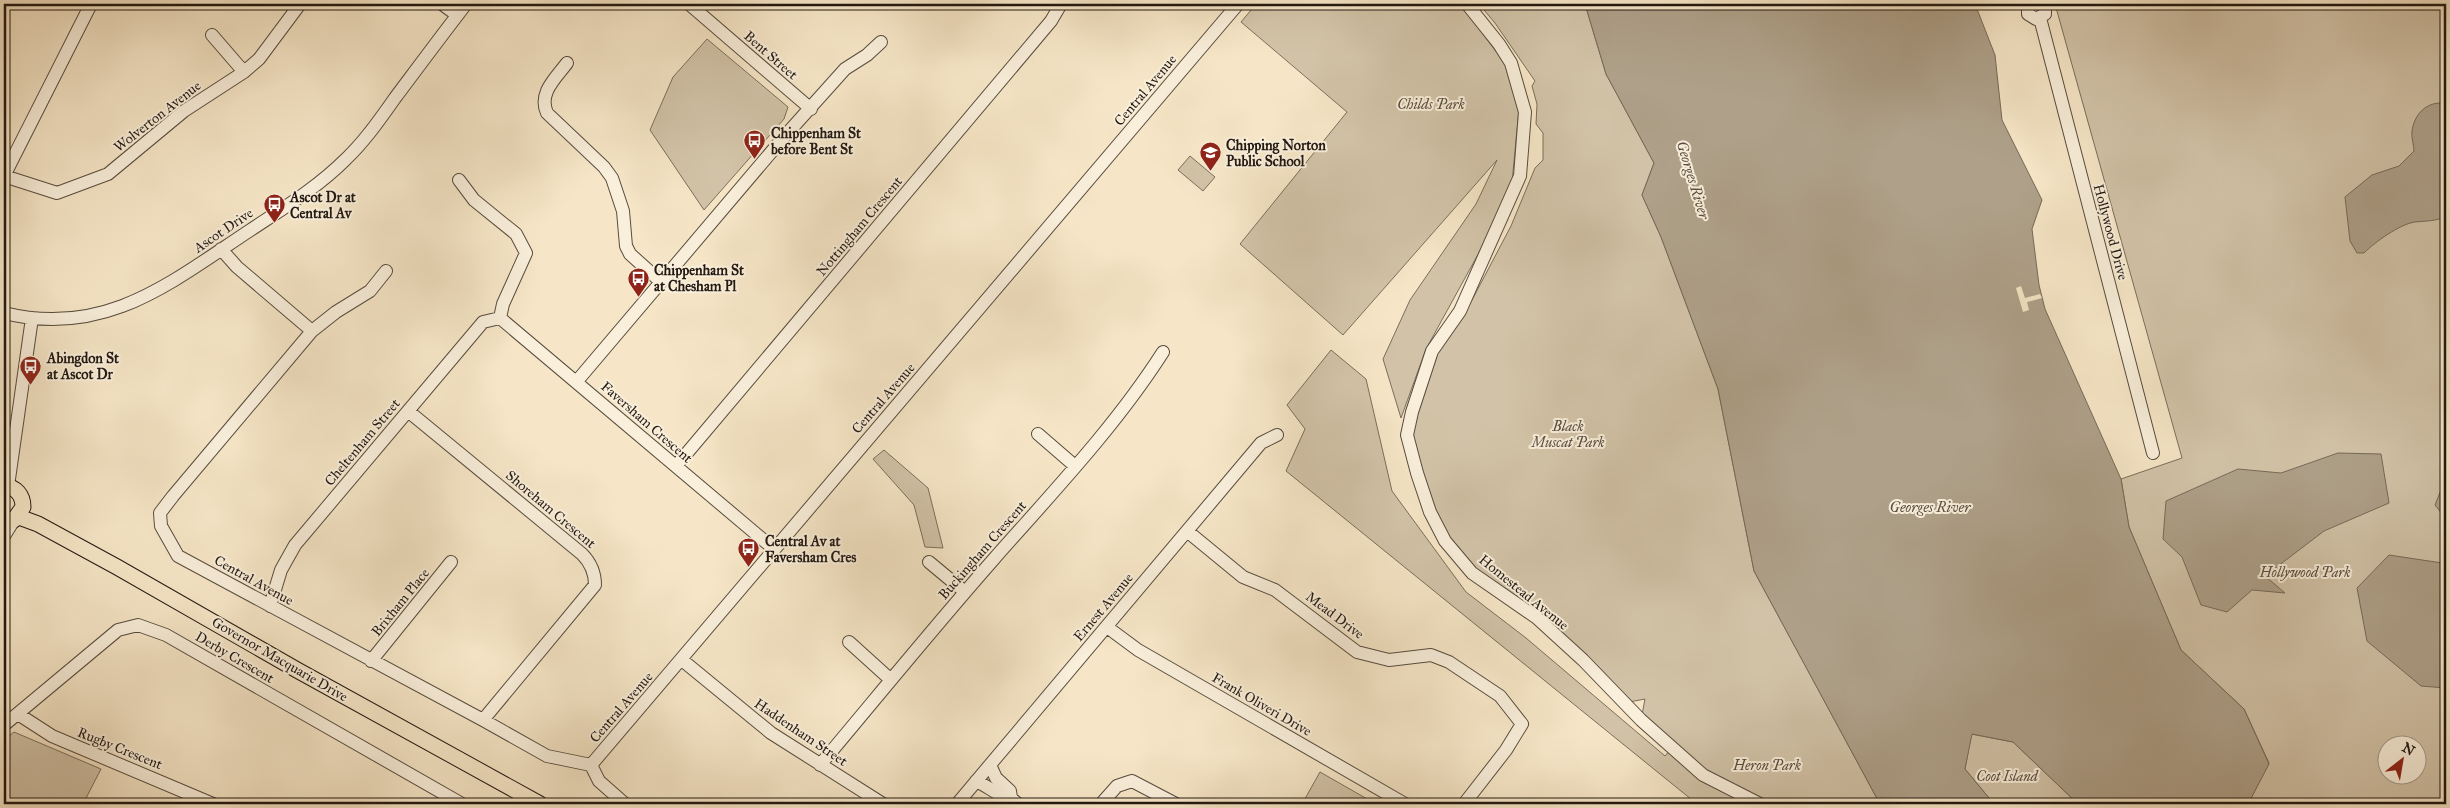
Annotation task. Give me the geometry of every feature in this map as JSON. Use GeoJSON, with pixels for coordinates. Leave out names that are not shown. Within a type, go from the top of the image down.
{"type":"FeatureCollection","features":[{"type":"Feature","properties":{"kind":"main road"},"geometry":{"type":"LineString","coordinates":[[6,486],[21,496],[23,507],[12,520]]}},
{"type":"Feature","properties":{"kind":"main road","name":"Governor Macquarie Drive"},"geometry":{"type":"LineString","coordinates":[[12,520],[38,524],[540,804]]}},
{"type":"Feature","properties":{"kind":"street"},"geometry":{"type":"LineString","coordinates":[[4,176],[91,4]]}},
{"type":"Feature","properties":{"kind":"street","name":"Wolverton Avenue"},"geometry":{"type":"LineString","coordinates":[[4,176],[57,193],[108,174],[184,111],[244,72],[259,59],[300,4]]}},
{"type":"Feature","properties":{"kind":"street"},"geometry":{"type":"LineString","coordinates":[[442,4],[457,15]]}},
{"type":"Feature","properties":{"kind":"street","name":"Ascot Drive"},"geometry":{"type":"LineString","coordinates":[[4,314],[32,318],[77,317],[121,308],[151,295],[221,249],[294,200],[346,159],[365,138],[466,4]]}},
{"type":"Feature","properties":{"kind":"street","name":"Bent Street"},"geometry":{"type":"LineString","coordinates":[[689,4],[811,109]]}},
{"type":"Feature","properties":{"kind":"street","name":"Nottingham Crescent"},"geometry":{"type":"LineString","coordinates":[[676,466],[1039,36],[1058,12],[1061,4]]}},
{"type":"Feature","properties":{"kind":"street","name":"Central Avenue"},"geometry":{"type":"LineString","coordinates":[[386,271],[370,291],[336,312],[312,331],[160,513],[161,526],[178,556],[547,756],[591,765],[1238,4]]}},
{"type":"Feature","properties":{"kind":"street","name":"Homestead Avenue"},"geometry":{"type":"LineString","coordinates":[[1468,4],[1500,44],[1511,63],[1525,112],[1520,176],[1460,311],[1432,351],[1412,412],[1407,435],[1430,512],[1445,541],[1472,572],[1537,618],[1583,660],[1641,720],[1703,775],[1760,804]]}},
{"type":"Feature","properties":{"kind":"street"},"geometry":{"type":"LineString","coordinates":[[2028,4],[2028,14],[2033,18],[2040,18],[2046,12],[2047,4]]}},
{"type":"Feature","properties":{"kind":"street","name":"Hollywood Drive"},"geometry":{"type":"LineString","coordinates":[[2040,18],[2153,453]]}},
{"type":"Feature","properties":{"kind":"street"},"geometry":{"type":"LineString","coordinates":[[212,34],[244,72]]}},
{"type":"Feature","properties":{"kind":"street"},"geometry":{"type":"LineString","coordinates":[[577,381],[784,137],[845,69],[867,55],[881,42]]}},
{"type":"Feature","properties":{"kind":"street"},"geometry":{"type":"LineString","coordinates":[[568,63],[545,92],[545,108],[604,167],[612,178],[623,211],[626,246],[630,254],[660,282]]}},
{"type":"Feature","properties":{"kind":"street"},"geometry":{"type":"LineString","coordinates":[[459,180],[474,200],[516,234],[526,253],[503,304],[500,318]]}},
{"type":"Feature","properties":{"kind":"street"},"geometry":{"type":"LineString","coordinates":[[221,249],[237,267],[312,331]]}},
{"type":"Feature","properties":{"kind":"street"},"geometry":{"type":"LineString","coordinates":[[6,486],[32,318]]}},
{"type":"Feature","properties":{"kind":"street","name":"Faversham Crescent"},"geometry":{"type":"LineString","coordinates":[[500,318],[774,549]]}},
{"type":"Feature","properties":{"kind":"street","name":"Cheltenham Street"},"geometry":{"type":"LineString","coordinates":[[270,606],[281,570],[295,545],[483,322],[500,318]]}},
{"type":"Feature","properties":{"kind":"street","name":"Buckingham Crescent"},"geometry":{"type":"LineString","coordinates":[[820,764],[965,592],[1075,466],[1144,382],[1163,352]]}},
{"type":"Feature","properties":{"kind":"street","name":"Shoreham Crescent"},"geometry":{"type":"LineString","coordinates":[[408,411],[582,554],[590,562],[595,579],[595,585],[483,720]]}},
{"type":"Feature","properties":{"kind":"street"},"geometry":{"type":"LineString","coordinates":[[1038,434],[1075,466]]}},
{"type":"Feature","properties":{"kind":"street","name":"Ernest Avenue"},"geometry":{"type":"LineString","coordinates":[[956,804],[1261,443],[1277,435]]}},
{"type":"Feature","properties":{"kind":"street"},"geometry":{"type":"LineString","coordinates":[[4,536],[12,520]]}},
{"type":"Feature","properties":{"kind":"street","name":"Mead Drive"},"geometry":{"type":"LineString","coordinates":[[1187,531],[1243,578],[1275,590],[1357,652],[1389,660],[1431,655],[1450,662],[1500,696],[1522,724],[1506,750],[1464,804]]}},
{"type":"Feature","properties":{"kind":"street","name":"Brixham Place"},"geometry":{"type":"LineString","coordinates":[[371,661],[451,562]]}},
{"type":"Feature","properties":{"kind":"street"},"geometry":{"type":"LineString","coordinates":[[929,562],[965,592]]}},
{"type":"Feature","properties":{"kind":"street","name":"Derby Crescent"},"geometry":{"type":"LineString","coordinates":[[4,725],[118,630],[138,625],[166,635],[462,804]]}},
{"type":"Feature","properties":{"kind":"street","name":"Frank Oliveri Drive"},"geometry":{"type":"LineString","coordinates":[[1107,627],[1138,650],[1405,804]]}},
{"type":"Feature","properties":{"kind":"street"},"geometry":{"type":"LineString","coordinates":[[849,642],[891,680]]}},
{"type":"Feature","properties":{"kind":"street","name":"Haddenham Street"},"geometry":{"type":"LineString","coordinates":[[682,660],[758,723],[883,804]]}},
{"type":"Feature","properties":{"kind":"street","name":"Rugby Crescent"},"geometry":{"type":"LineString","coordinates":[[18,714],[52,736],[213,804]]}},
{"type":"Feature","properties":{"kind":"street"},"geometry":{"type":"LineString","coordinates":[[591,765],[598,781],[625,804]]}},
{"type":"Feature","properties":{"kind":"street"},"geometry":{"type":"LineString","coordinates":[[990,765],[996,778],[1010,791],[1015,801]]}},
{"type":"Feature","properties":{"kind":"street"},"geometry":{"type":"LineString","coordinates":[[1101,804],[1117,786],[1132,781],[1176,804]]}},
{"type":"Feature","properties":{"kind":"street"},"geometry":{"type":"LineString","coordinates":[[976,782],[989,786],[1004,798],[1015,801]]}},
{"type":"Feature","properties":{"kind":"green space","name":"Childs Park"},"geometry":{"type":"Polygon","coordinates":[[[1256,4],[1460,4],[1507,66],[1519,108],[1512,183],[1492,229],[1426,349],[1401,418],[1383,359],[1410,300],[1476,204],[1497,160],[1343,335],[1240,244],[1347,112],[1241,22],[1256,4]]]}},
{"type":"Feature","properties":{"kind":"green space","name":"Black Muscat Park"},"geometry":{"type":"Polygon","coordinates":[[[1479,4],[1585,4],[1606,74],[1654,163],[1642,195],[1661,237],[1718,389],[1754,571],[1880,804],[1697,804],[1286,471],[1305,429],[1287,405],[1331,350],[1366,379],[1392,491],[1466,592],[1526,638],[1665,756],[1672,748],[1641,720],[1645,699],[1624,703],[1445,541],[1407,435],[1432,351],[1472,300],[1511,226],[1535,168],[1543,160],[1543,133],[1536,124],[1537,104],[1532,86],[1535,81],[1495,23],[1479,4]]]}},
{"type":"Feature","properties":{"kind":"green space","name":"Hollywood Park"},"geometry":{"type":"Polygon","coordinates":[[[2055,4],[2446,4],[2446,804],[2248,804],[2269,763],[2244,709],[2181,650],[2129,527],[2121,479],[2182,458],[2055,4]]]}},
{"type":"Feature","properties":{"kind":"green space"},"geometry":{"type":"Polygon","coordinates":[[[707,39],[788,107],[784,119],[704,210],[650,130],[673,77],[707,39]]]}},
{"type":"Feature","properties":{"kind":"green space"},"geometry":{"type":"Polygon","coordinates":[[[1190,156],[1215,177],[1203,191],[1178,170],[1190,156]]]}},
{"type":"Feature","properties":{"kind":"green space"},"geometry":{"type":"Polygon","coordinates":[[[884,450],[928,488],[943,548],[925,547],[914,505],[873,459],[884,450]]]}},
{"type":"Feature","properties":{"kind":"green space"},"geometry":{"type":"Polygon","coordinates":[[[14,732],[101,769],[83,804],[4,804],[4,740],[14,732]]]}},
{"type":"Feature","properties":{"kind":"green space","name":"Coot Island"},"geometry":{"type":"Polygon","coordinates":[[[1971,734],[2013,742],[2078,804],[1994,804],[1965,769],[1971,734]]]}},
{"type":"Feature","properties":{"kind":"green space"},"geometry":{"type":"Polygon","coordinates":[[[1320,772],[1376,804],[1302,804],[1320,772]]]}},
{"type":"Feature","properties":{"kind":"water","name":"Georges River"},"geometry":{"type":"Polygon","coordinates":[[[1585,4],[1972,4],[1977,9],[1995,55],[2002,120],[2042,200],[2032,229],[2039,285],[2045,309],[2121,479],[2129,527],[2181,650],[2244,709],[2269,764],[2248,804],[2078,804],[2013,742],[1972,734],[1965,769],[1994,804],[1880,804],[1754,571],[1718,389],[1661,237],[1642,195],[1654,163],[1606,74],[1585,4]]]}},
{"type":"Feature","properties":{"kind":"water"},"geometry":{"type":"Polygon","coordinates":[[[2439,103],[2446,107],[2446,217],[2409,223],[2381,239],[2364,253],[2357,253],[2350,241],[2345,197],[2372,175],[2399,166],[2414,151],[2412,131],[2417,116],[2424,108],[2439,103]]]}},
{"type":"Feature","properties":{"kind":"water"},"geometry":{"type":"Polygon","coordinates":[[[2338,453],[2381,454],[2389,503],[2324,531],[2265,576],[2285,593],[2252,590],[2227,612],[2201,605],[2182,557],[2163,539],[2166,501],[2238,469],[2281,473],[2338,453]]]}},
{"type":"Feature","properties":{"kind":"water"},"geometry":{"type":"Polygon","coordinates":[[[2446,480],[2446,519],[2435,505],[2446,480]]]}},
{"type":"Feature","properties":{"kind":"water"},"geometry":{"type":"Polygon","coordinates":[[[2389,555],[2442,563],[2446,569],[2446,688],[2421,686],[2367,641],[2357,588],[2389,555]]]}},
{"type":"Feature","properties":{"kind":"pier"},"geometry":{"type":"Polygon","coordinates":[[[2021,286],[2025,298],[2040,294],[2042,298],[2027,302],[2029,310],[2023,312],[2016,288],[2021,286]]]}},
{"type":"Feature","properties":{"kind":"place","name":"Chippenham St before Bent St"},"geometry":{"type":"Point","coordinates":[755,160]}},
{"type":"Feature","properties":{"kind":"place","name":"Chipping Norton Public School"},"geometry":{"type":"Point","coordinates":[1210,172]}},
{"type":"Feature","properties":{"kind":"place","name":"Ascot Dr at Central Av"},"geometry":{"type":"Point","coordinates":[274,224]}},
{"type":"Feature","properties":{"kind":"place","name":"Chippenham St at Chesham Pl"},"geometry":{"type":"Point","coordinates":[638,297]}},
{"type":"Feature","properties":{"kind":"place","name":"Abingdon St at Ascot Dr"},"geometry":{"type":"Point","coordinates":[31,385]}},
{"type":"Feature","properties":{"kind":"place","name":"Central Av at Faversham Cres"},"geometry":{"type":"Point","coordinates":[749,568]}},
{"type":"Feature","properties":{"kind":"park label","name":"Heron Park"},"geometry":{"type":"Point","coordinates":[1767,765]}}]}
